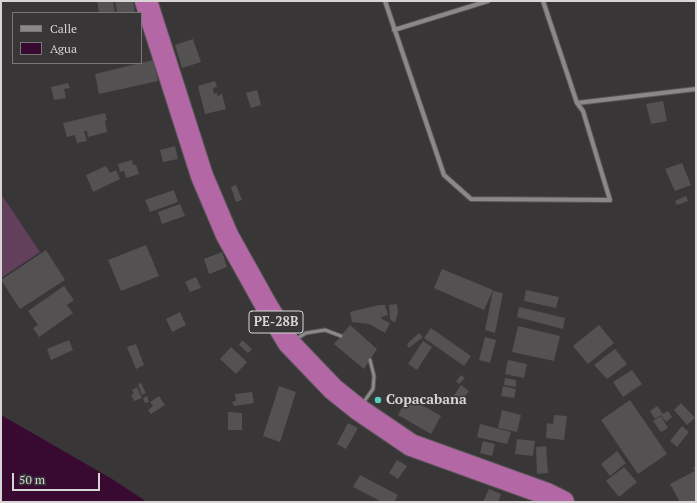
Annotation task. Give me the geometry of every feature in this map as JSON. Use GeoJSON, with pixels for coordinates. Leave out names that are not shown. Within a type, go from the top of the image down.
{"type":"FeatureCollection","features":[{"type":"Feature","properties":{"kind":"highway","name":"PE-28B"},"geometry":{"type":"LineString","coordinates":[[146,1],[205,182],[228,235],[266,305],[289,343],[334,389],[358,409],[411,445],[547,494],[563,502]]}},
{"type":"Feature","properties":{"kind":"street"},"geometry":{"type":"LineString","coordinates":[[385,1],[444,175],[471,199],[610,200],[583,111],[577,103],[543,1]]}},
{"type":"Feature","properties":{"kind":"street"},"geometry":{"type":"LineString","coordinates":[[394,30],[488,1]]}},
{"type":"Feature","properties":{"kind":"street"},"geometry":{"type":"LineString","coordinates":[[577,103],[696,89]]}},
{"type":"Feature","properties":{"kind":"lane"},"geometry":{"type":"LineString","coordinates":[[289,343],[306,333],[325,330],[341,336]]}},
{"type":"Feature","properties":{"kind":"lane"},"geometry":{"type":"LineString","coordinates":[[358,409],[372,389],[374,376],[370,360]]}},
{"type":"Feature","properties":{"kind":"shaded area"},"geometry":{"type":"Polygon","coordinates":[[[1,194],[40,252],[1,278],[1,194]]]}},
{"type":"Feature","properties":{"kind":"water"},"geometry":{"type":"Polygon","coordinates":[[[1,415],[112,479],[147,502],[1,502],[1,415]]]}},
{"type":"Feature","properties":{"kind":"building"},"geometry":{"type":"Polygon","coordinates":[[[97,1],[113,1],[115,12],[99,12],[97,1]]]}},
{"type":"Feature","properties":{"kind":"building"},"geometry":{"type":"Polygon","coordinates":[[[115,1],[133,1],[135,12],[117,12],[115,1]]]}},
{"type":"Feature","properties":{"kind":"building"},"geometry":{"type":"Polygon","coordinates":[[[193,39],[201,62],[182,68],[175,45],[193,39]]]}},
{"type":"Feature","properties":{"kind":"building"},"geometry":{"type":"Polygon","coordinates":[[[153,60],[158,81],[99,94],[95,74],[142,64],[142,63],[153,60]]]}},
{"type":"Feature","properties":{"kind":"building"},"geometry":{"type":"Polygon","coordinates":[[[215,81],[217,87],[213,88],[214,94],[217,93],[217,96],[222,94],[226,109],[205,114],[198,86],[215,81]]]}},
{"type":"Feature","properties":{"kind":"building"},"geometry":{"type":"Polygon","coordinates":[[[68,83],[70,88],[64,89],[66,98],[54,100],[51,87],[68,83]]]}},
{"type":"Feature","properties":{"kind":"building"},"geometry":{"type":"Polygon","coordinates":[[[257,90],[261,105],[251,108],[246,93],[257,90]]]}},
{"type":"Feature","properties":{"kind":"building"},"geometry":{"type":"Polygon","coordinates":[[[663,101],[667,121],[651,124],[646,104],[663,101]]]}},
{"type":"Feature","properties":{"kind":"building"},"geometry":{"type":"Polygon","coordinates":[[[105,113],[107,120],[105,121],[107,132],[88,137],[87,131],[84,131],[87,141],[77,143],[75,135],[67,137],[63,123],[105,113]]]}},
{"type":"Feature","properties":{"kind":"building"},"geometry":{"type":"Polygon","coordinates":[[[175,146],[178,159],[163,162],[160,150],[175,146]]]}},
{"type":"Feature","properties":{"kind":"building"},"geometry":{"type":"Polygon","coordinates":[[[132,160],[133,165],[136,165],[139,174],[126,178],[124,171],[120,172],[118,164],[132,160]]]}},
{"type":"Feature","properties":{"kind":"building"},"geometry":{"type":"Polygon","coordinates":[[[682,163],[691,185],[675,191],[665,169],[682,163]]]}},
{"type":"Feature","properties":{"kind":"building"},"geometry":{"type":"Polygon","coordinates":[[[106,166],[110,173],[116,170],[120,179],[93,192],[86,175],[106,166]]]}},
{"type":"Feature","properties":{"kind":"building"},"geometry":{"type":"Polygon","coordinates":[[[236,185],[242,200],[236,202],[231,187],[236,185]]]}},
{"type":"Feature","properties":{"kind":"building"},"geometry":{"type":"Polygon","coordinates":[[[174,190],[178,202],[150,212],[145,200],[174,190]]]}},
{"type":"Feature","properties":{"kind":"building"},"geometry":{"type":"Polygon","coordinates":[[[686,196],[688,201],[677,205],[675,201],[686,196]]]}},
{"type":"Feature","properties":{"kind":"building"},"geometry":{"type":"Polygon","coordinates":[[[180,204],[185,216],[162,224],[158,212],[180,204]]]}},
{"type":"Feature","properties":{"kind":"building"},"geometry":{"type":"Polygon","coordinates":[[[146,245],[159,276],[121,291],[108,260],[146,245]]]}},
{"type":"Feature","properties":{"kind":"building"},"geometry":{"type":"Polygon","coordinates":[[[46,250],[65,280],[20,309],[1,280],[46,250]]]}},
{"type":"Feature","properties":{"kind":"building"},"geometry":{"type":"Polygon","coordinates":[[[222,252],[227,267],[209,274],[204,259],[222,252]]]}},
{"type":"Feature","properties":{"kind":"building"},"geometry":{"type":"Polygon","coordinates":[[[442,269],[493,290],[484,310],[434,288],[442,269]]]}},
{"type":"Feature","properties":{"kind":"building"},"geometry":{"type":"Polygon","coordinates":[[[196,277],[201,288],[190,292],[185,282],[196,277]]]}},
{"type":"Feature","properties":{"kind":"building"},"geometry":{"type":"Polygon","coordinates":[[[64,286],[74,300],[67,305],[73,313],[39,337],[33,328],[38,325],[28,311],[64,286]]]}},
{"type":"Feature","properties":{"kind":"building"},"geometry":{"type":"Polygon","coordinates":[[[526,290],[559,297],[556,308],[524,301],[526,290]]]}},
{"type":"Feature","properties":{"kind":"building"},"geometry":{"type":"Polygon","coordinates":[[[493,291],[503,293],[495,333],[485,330],[493,291]]]}},
{"type":"Feature","properties":{"kind":"building"},"geometry":{"type":"Polygon","coordinates":[[[397,304],[398,313],[395,323],[390,319],[389,305],[397,304]]]}},
{"type":"Feature","properties":{"kind":"building"},"geometry":{"type":"Polygon","coordinates":[[[385,305],[388,315],[382,317],[381,311],[382,319],[390,323],[385,333],[369,324],[352,322],[350,312],[385,305]]]}},
{"type":"Feature","properties":{"kind":"building"},"geometry":{"type":"Polygon","coordinates":[[[519,307],[565,318],[563,329],[517,317],[519,307]]]}},
{"type":"Feature","properties":{"kind":"building"},"geometry":{"type":"Polygon","coordinates":[[[180,312],[186,325],[172,332],[166,319],[180,312]]]}},
{"type":"Feature","properties":{"kind":"building"},"geometry":{"type":"Polygon","coordinates":[[[350,325],[377,349],[364,369],[334,344],[350,325]]]}},
{"type":"Feature","properties":{"kind":"building"},"geometry":{"type":"Polygon","coordinates":[[[599,325],[614,343],[588,364],[573,346],[599,325]]]}},
{"type":"Feature","properties":{"kind":"building"},"geometry":{"type":"Polygon","coordinates":[[[518,326],[560,336],[554,361],[512,352],[518,326]]]}},
{"type":"Feature","properties":{"kind":"building"},"geometry":{"type":"Polygon","coordinates":[[[431,328],[471,356],[464,366],[424,338],[431,328]]]}},
{"type":"Feature","properties":{"kind":"building"},"geometry":{"type":"Polygon","coordinates":[[[419,333],[423,337],[409,348],[407,344],[419,333]]]}},
{"type":"Feature","properties":{"kind":"building"},"geometry":{"type":"Polygon","coordinates":[[[485,337],[496,340],[490,363],[479,360],[485,337]]]}},
{"type":"Feature","properties":{"kind":"building"},"geometry":{"type":"Polygon","coordinates":[[[69,340],[73,350],[51,360],[47,349],[69,340]]]}},
{"type":"Feature","properties":{"kind":"building"},"geometry":{"type":"Polygon","coordinates":[[[242,340],[252,349],[248,353],[239,345],[242,340]]]}},
{"type":"Feature","properties":{"kind":"building"},"geometry":{"type":"Polygon","coordinates":[[[423,341],[432,347],[417,370],[408,364],[423,341]]]}},
{"type":"Feature","properties":{"kind":"building"},"geometry":{"type":"Polygon","coordinates":[[[136,344],[144,365],[136,369],[127,347],[136,344]]]}},
{"type":"Feature","properties":{"kind":"building"},"geometry":{"type":"Polygon","coordinates":[[[231,347],[247,362],[236,374],[220,359],[231,347]]]}},
{"type":"Feature","properties":{"kind":"building"},"geometry":{"type":"Polygon","coordinates":[[[615,349],[627,364],[607,379],[594,365],[615,349]]]}},
{"type":"Feature","properties":{"kind":"building"},"geometry":{"type":"Polygon","coordinates":[[[508,360],[527,364],[524,378],[505,374],[508,360]]]}},
{"type":"Feature","properties":{"kind":"building"},"geometry":{"type":"Polygon","coordinates":[[[632,370],[642,384],[623,397],[613,382],[632,370]]]}},
{"type":"Feature","properties":{"kind":"building"},"geometry":{"type":"Polygon","coordinates":[[[461,375],[465,378],[459,384],[456,381],[461,375]]]}},
{"type":"Feature","properties":{"kind":"building"},"geometry":{"type":"Polygon","coordinates":[[[505,378],[516,380],[516,387],[504,385],[505,378]]]}},
{"type":"Feature","properties":{"kind":"building"},"geometry":{"type":"Polygon","coordinates":[[[141,383],[146,393],[142,395],[138,384],[141,383]]]}},
{"type":"Feature","properties":{"kind":"building"},"geometry":{"type":"Polygon","coordinates":[[[461,385],[469,391],[458,405],[451,400],[461,385]]]}},
{"type":"Feature","properties":{"kind":"building"},"geometry":{"type":"Polygon","coordinates":[[[279,386],[296,392],[280,442],[263,436],[279,386]]]}},
{"type":"Feature","properties":{"kind":"building"},"geometry":{"type":"Polygon","coordinates":[[[503,386],[516,389],[514,398],[501,396],[503,386]]]}},
{"type":"Feature","properties":{"kind":"building"},"geometry":{"type":"Polygon","coordinates":[[[137,387],[142,398],[134,401],[131,395],[134,394],[132,390],[137,387]]]}},
{"type":"Feature","properties":{"kind":"building"},"geometry":{"type":"Polygon","coordinates":[[[252,392],[254,403],[234,406],[232,402],[236,401],[235,394],[252,392]]]}},
{"type":"Feature","properties":{"kind":"building"},"geometry":{"type":"Polygon","coordinates":[[[147,396],[149,402],[145,403],[143,398],[147,396]]]}},
{"type":"Feature","properties":{"kind":"building"},"geometry":{"type":"Polygon","coordinates":[[[159,396],[165,405],[151,414],[148,410],[153,406],[150,402],[159,396]]]}},
{"type":"Feature","properties":{"kind":"building"},"geometry":{"type":"Polygon","coordinates":[[[408,397],[441,416],[431,434],[398,415],[408,397]]]}},
{"type":"Feature","properties":{"kind":"building"},"geometry":{"type":"Polygon","coordinates":[[[630,400],[667,454],[638,474],[601,420],[630,400]]]}},
{"type":"Feature","properties":{"kind":"building"},"geometry":{"type":"Polygon","coordinates":[[[681,403],[695,418],[687,425],[674,410],[681,403]]]}},
{"type":"Feature","properties":{"kind":"building"},"geometry":{"type":"Polygon","coordinates":[[[657,406],[663,414],[668,411],[672,417],[666,422],[661,415],[655,419],[650,411],[657,406]]]}},
{"type":"Feature","properties":{"kind":"building"},"geometry":{"type":"Polygon","coordinates":[[[502,410],[521,415],[517,432],[498,428],[502,410]]]}},
{"type":"Feature","properties":{"kind":"building"},"geometry":{"type":"Polygon","coordinates":[[[228,412],[242,413],[242,430],[228,430],[228,412]]]}},
{"type":"Feature","properties":{"kind":"building"},"geometry":{"type":"Polygon","coordinates":[[[554,415],[567,416],[564,440],[546,438],[547,423],[553,424],[554,415]]]}},
{"type":"Feature","properties":{"kind":"building"},"geometry":{"type":"Polygon","coordinates":[[[661,416],[668,428],[661,432],[653,421],[661,416]]]}},
{"type":"Feature","properties":{"kind":"building"},"geometry":{"type":"Polygon","coordinates":[[[348,423],[358,428],[346,449],[337,444],[348,423]]]}},
{"type":"Feature","properties":{"kind":"building"},"geometry":{"type":"Polygon","coordinates":[[[480,424],[511,432],[507,444],[477,437],[480,424]]]}},
{"type":"Feature","properties":{"kind":"building"},"geometry":{"type":"Polygon","coordinates":[[[682,426],[689,432],[677,447],[670,441],[682,426]]]}},
{"type":"Feature","properties":{"kind":"building"},"geometry":{"type":"Polygon","coordinates":[[[517,439],[535,441],[533,456],[515,454],[517,439]]]}},
{"type":"Feature","properties":{"kind":"building"},"geometry":{"type":"Polygon","coordinates":[[[483,441],[495,444],[492,456],[480,453],[483,441]]]}},
{"type":"Feature","properties":{"kind":"building"},"geometry":{"type":"Polygon","coordinates":[[[546,446],[548,473],[537,474],[536,447],[546,446]]]}},
{"type":"Feature","properties":{"kind":"building"},"geometry":{"type":"Polygon","coordinates":[[[617,451],[626,463],[610,476],[601,464],[617,451]]]}},
{"type":"Feature","properties":{"kind":"building"},"geometry":{"type":"Polygon","coordinates":[[[397,460],[407,466],[398,479],[389,473],[397,460]]]}},
{"type":"Feature","properties":{"kind":"building"},"geometry":{"type":"Polygon","coordinates":[[[696,466],[696,502],[680,502],[670,484],[695,471],[693,467],[696,466]]]}},
{"type":"Feature","properties":{"kind":"building"},"geometry":{"type":"Polygon","coordinates":[[[624,467],[637,482],[619,497],[606,481],[624,467]]]}},
{"type":"Feature","properties":{"kind":"building"},"geometry":{"type":"Polygon","coordinates":[[[360,475],[398,495],[394,502],[382,502],[353,487],[360,475]]]}},
{"type":"Feature","properties":{"kind":"building"},"geometry":{"type":"Polygon","coordinates":[[[489,489],[501,494],[498,502],[483,502],[489,489]]]}},
{"type":"Feature","properties":{"kind":"place","name":"Copacabana"},"geometry":{"type":"Point","coordinates":[378,400]}}]}
